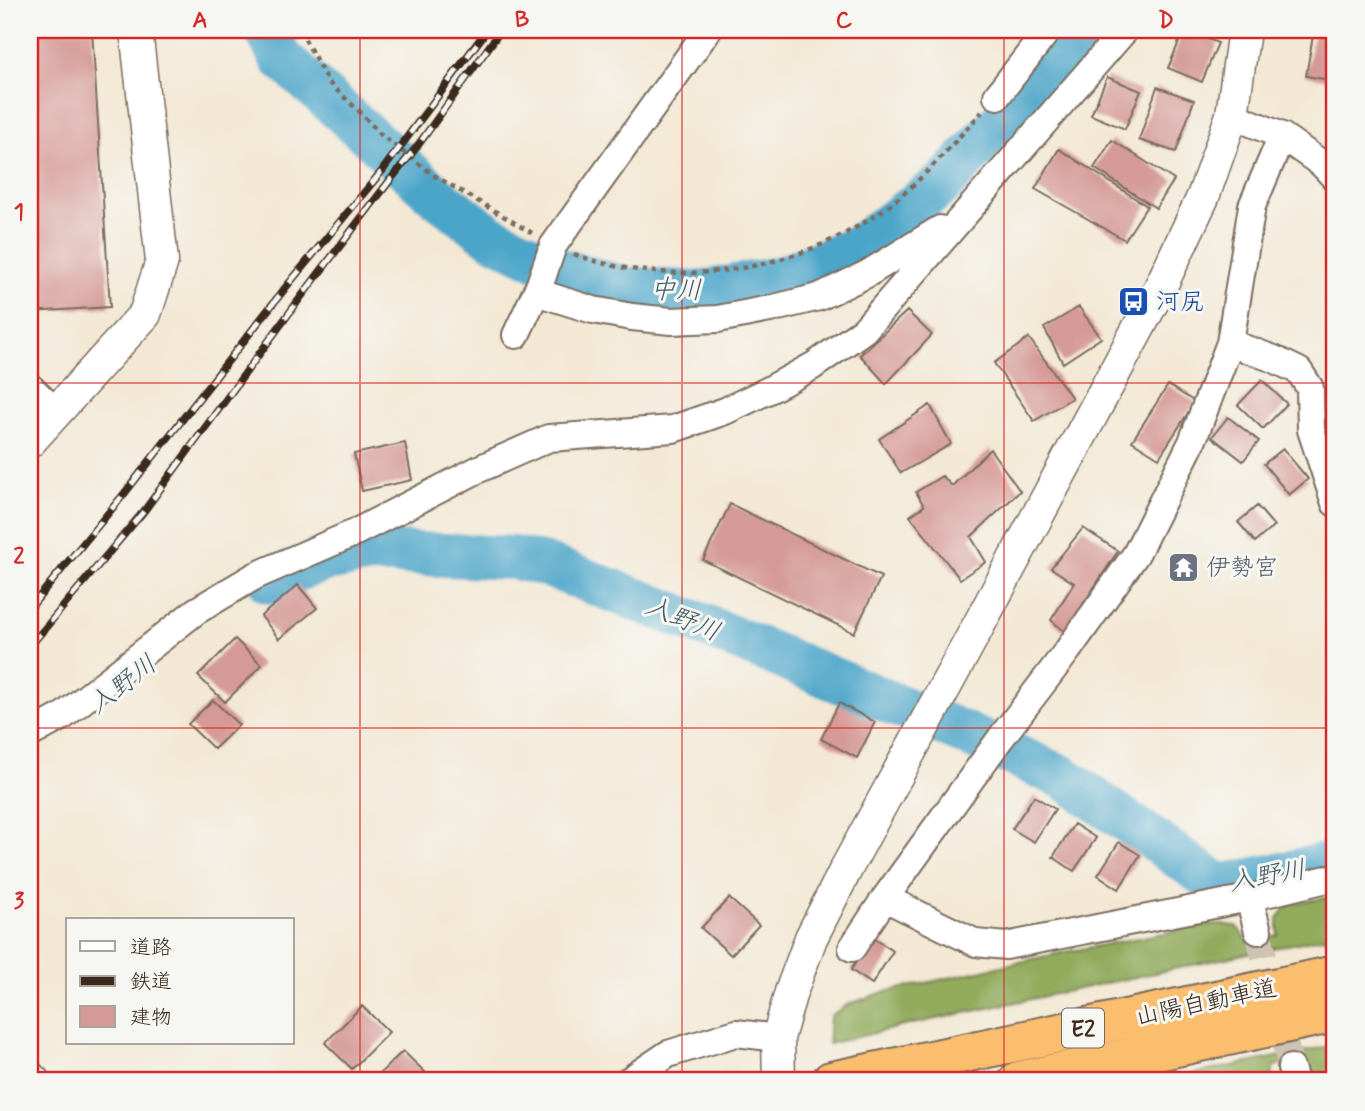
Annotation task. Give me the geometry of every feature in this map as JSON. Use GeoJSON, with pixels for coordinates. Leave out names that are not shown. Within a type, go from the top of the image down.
{"type":"FeatureCollection","features":[{"type":"Feature","properties":{"kind":"highway","name":"山陽自動車道"},"geometry":{"type":"LineString","coordinates":[[831,1081],[1335,975]]}},
{"type":"Feature","properties":{"kind":"highway","name":"山陽自動車道"},"geometry":{"type":"LineString","coordinates":[[1018,1081],[1335,1013]]}},
{"type":"Feature","properties":{"kind":"street"},"geometry":{"type":"LineString","coordinates":[[30,441],[145,314],[162,261],[136,30]]}},
{"type":"Feature","properties":{"kind":"street"},"geometry":{"type":"LineString","coordinates":[[516,335],[552,250],[708,30]]}},
{"type":"Feature","properties":{"kind":"street"},"geometry":{"type":"LineString","coordinates":[[997,96],[1048,30]]}},
{"type":"Feature","properties":{"kind":"street"},"geometry":{"type":"LineString","coordinates":[[30,734],[63,716],[196,611],[255,576],[352,534],[480,469],[549,438],[673,429],[725,411],[771,390],[813,366],[864,330],[1125,30]]}},
{"type":"Feature","properties":{"kind":"street"},"geometry":{"type":"LineString","coordinates":[[779,1081],[778,1038],[811,938],[1160,288],[1203,197],[1232,115],[1244,30]]}},
{"type":"Feature","properties":{"kind":"street"},"geometry":{"type":"LineString","coordinates":[[1232,115],[1282,136],[1322,164],[1335,178]]}},
{"type":"Feature","properties":{"kind":"street"},"geometry":{"type":"LineString","coordinates":[[852,948],[885,898],[1136,554],[1192,442],[1230,343],[1252,206],[1282,136]]}},
{"type":"Feature","properties":{"kind":"street"},"geometry":{"type":"LineString","coordinates":[[538,288],[593,310],[632,317],[671,321],[718,319],[819,297],[867,274],[940,229],[949,232]]}},
{"type":"Feature","properties":{"kind":"street"},"geometry":{"type":"LineString","coordinates":[[1230,343],[1299,371],[1310,388],[1311,430],[1335,503]]}},
{"type":"Feature","properties":{"kind":"street"},"geometry":{"type":"LineString","coordinates":[[30,387],[56,412]]}},
{"type":"Feature","properties":{"kind":"street"},"geometry":{"type":"LineString","coordinates":[[885,898],[976,943],[1006,946],[1250,898],[1335,877]]}},
{"type":"Feature","properties":{"kind":"street"},"geometry":{"type":"LineString","coordinates":[[1250,898],[1258,931]]}},
{"type":"Feature","properties":{"kind":"street"},"geometry":{"type":"LineString","coordinates":[[628,1081],[668,1054],[736,1033],[778,1038]]}},
{"type":"Feature","properties":{"kind":"street"},"geometry":{"type":"LineString","coordinates":[[30,1074],[37,1081]]}},
{"type":"Feature","properties":{"kind":"path"},"geometry":{"type":"LineString","coordinates":[[300,30],[328,82],[380,134],[435,176],[552,250],[643,271],[684,273],[738,270],[780,260],[825,243],[867,221],[901,196],[997,96]]}},
{"type":"Feature","properties":{"kind":"green space"},"geometry":{"type":"Polygon","coordinates":[[[1335,896],[1335,935],[828,1044],[830,1016],[847,1005],[881,993],[1055,954],[1211,924],[1236,926],[1249,942],[1278,935],[1278,918],[1289,904],[1335,896]]]}},
{"type":"Feature","properties":{"kind":"green space"},"geometry":{"type":"Polygon","coordinates":[[[1335,1045],[1335,1081],[1314,1078],[1303,1061],[1274,1066],[1271,1081],[1158,1081],[1335,1045]]]}},
{"type":"Feature","properties":{"kind":"building"},"geometry":{"type":"Polygon","coordinates":[[[30,30],[92,30],[110,307],[30,312],[30,30]]]}},
{"type":"Feature","properties":{"kind":"building"},"geometry":{"type":"Polygon","coordinates":[[[1184,30],[1218,43],[1202,82],[1168,68],[1184,30]]]}},
{"type":"Feature","properties":{"kind":"building"},"geometry":{"type":"Polygon","coordinates":[[[1314,30],[1335,30],[1335,81],[1306,76],[1314,30]]]}},
{"type":"Feature","properties":{"kind":"building"},"geometry":{"type":"Polygon","coordinates":[[[1107,77],[1141,91],[1125,129],[1091,115],[1107,77]]]}},
{"type":"Feature","properties":{"kind":"building"},"geometry":{"type":"Polygon","coordinates":[[[1157,87],[1194,100],[1176,152],[1139,140],[1157,87]]]}},
{"type":"Feature","properties":{"kind":"building"},"geometry":{"type":"Polygon","coordinates":[[[1112,140],[1174,180],[1156,208],[1094,168],[1112,140]]]}},
{"type":"Feature","properties":{"kind":"building"},"geometry":{"type":"Polygon","coordinates":[[[1059,149],[1147,206],[1125,240],[1035,189],[1059,149]]]}},
{"type":"Feature","properties":{"kind":"building"},"geometry":{"type":"Polygon","coordinates":[[[1079,307],[1101,338],[1063,363],[1044,328],[1079,307]]]}},
{"type":"Feature","properties":{"kind":"building"},"geometry":{"type":"Polygon","coordinates":[[[907,311],[932,335],[886,384],[860,355],[907,311]]]}},
{"type":"Feature","properties":{"kind":"building"},"geometry":{"type":"Polygon","coordinates":[[[1029,338],[1072,398],[1034,421],[994,363],[1029,338]]]}},
{"type":"Feature","properties":{"kind":"building"},"geometry":{"type":"Polygon","coordinates":[[[1262,380],[1287,404],[1263,429],[1238,405],[1262,380]]]}},
{"type":"Feature","properties":{"kind":"building"},"geometry":{"type":"Polygon","coordinates":[[[1168,385],[1195,402],[1159,458],[1132,441],[1168,385]]]}},
{"type":"Feature","properties":{"kind":"building"},"geometry":{"type":"Polygon","coordinates":[[[930,405],[951,444],[901,473],[879,439],[930,405]]]}},
{"type":"Feature","properties":{"kind":"building"},"geometry":{"type":"Polygon","coordinates":[[[1228,417],[1259,441],[1243,461],[1212,437],[1228,417]]]}},
{"type":"Feature","properties":{"kind":"building"},"geometry":{"type":"Polygon","coordinates":[[[405,443],[412,480],[362,491],[354,454],[405,443]]]}},
{"type":"Feature","properties":{"kind":"building"},"geometry":{"type":"Polygon","coordinates":[[[990,449],[1020,491],[971,537],[986,562],[960,579],[910,516],[924,506],[916,492],[942,476],[952,486],[990,449]]]}},
{"type":"Feature","properties":{"kind":"building"},"geometry":{"type":"Polygon","coordinates":[[[1283,449],[1308,479],[1289,495],[1264,464],[1283,449]]]}},
{"type":"Feature","properties":{"kind":"building"},"geometry":{"type":"Polygon","coordinates":[[[730,504],[881,577],[854,633],[703,560],[730,504]]]}},
{"type":"Feature","properties":{"kind":"building"},"geometry":{"type":"Polygon","coordinates":[[[1257,506],[1274,526],[1255,542],[1238,522],[1257,506]]]}},
{"type":"Feature","properties":{"kind":"building"},"geometry":{"type":"Polygon","coordinates":[[[1083,528],[1118,551],[1065,632],[1051,620],[1074,583],[1051,568],[1083,528]]]}},
{"type":"Feature","properties":{"kind":"building"},"geometry":{"type":"Polygon","coordinates":[[[298,585],[317,608],[279,639],[261,616],[298,585]]]}},
{"type":"Feature","properties":{"kind":"building"},"geometry":{"type":"Polygon","coordinates":[[[235,639],[262,665],[225,702],[198,676],[235,639]]]}},
{"type":"Feature","properties":{"kind":"building"},"geometry":{"type":"Polygon","coordinates":[[[213,700],[239,725],[214,749],[188,724],[213,700]]]}},
{"type":"Feature","properties":{"kind":"building"},"geometry":{"type":"Polygon","coordinates":[[[839,703],[875,722],[857,758],[821,739],[839,703]]]}},
{"type":"Feature","properties":{"kind":"building"},"geometry":{"type":"Polygon","coordinates":[[[1034,796],[1055,809],[1034,842],[1012,829],[1034,796]]]}},
{"type":"Feature","properties":{"kind":"building"},"geometry":{"type":"Polygon","coordinates":[[[1074,824],[1096,838],[1074,871],[1053,857],[1074,824]]]}},
{"type":"Feature","properties":{"kind":"building"},"geometry":{"type":"Polygon","coordinates":[[[1119,842],[1140,855],[1119,889],[1098,875],[1119,842]]]}},
{"type":"Feature","properties":{"kind":"building"},"geometry":{"type":"Polygon","coordinates":[[[729,898],[759,925],[731,955],[701,928],[729,898]]]}},
{"type":"Feature","properties":{"kind":"building"},"geometry":{"type":"Polygon","coordinates":[[[872,937],[893,951],[872,984],[851,970],[872,937]]]}},
{"type":"Feature","properties":{"kind":"building"},"geometry":{"type":"Polygon","coordinates":[[[362,1006],[389,1032],[352,1069],[325,1043],[362,1006]]]}},
{"type":"Feature","properties":{"kind":"building"},"geometry":{"type":"Polygon","coordinates":[[[403,1051],[429,1076],[424,1081],[372,1081],[403,1051]]]}},
{"type":"Feature","properties":{"kind":"waterway","name":"中川"},"geometry":{"type":"LineString","coordinates":[[266,30],[281,58],[439,198],[491,236],[560,270],[626,288],[698,293],[783,277],[858,247],[943,184],[1083,30]]}},
{"type":"Feature","properties":{"kind":"waterway","name":"入野川"},"geometry":{"type":"LineString","coordinates":[[270,582],[326,560],[371,552],[514,558],[543,564],[708,627],[1063,777],[1220,886],[1335,863]]}},
{"type":"Feature","properties":{"kind":"tunnel"},"geometry":{"type":"LineString","coordinates":[[1258,931],[1291,1068]]}},
{"type":"Feature","properties":{"kind":"railway"},"geometry":{"type":"LineString","coordinates":[[30,608],[382,171],[487,30]]}},
{"type":"Feature","properties":{"kind":"railway"},"geometry":{"type":"LineString","coordinates":[[30,646],[144,511],[501,30]]}},
{"type":"Feature","properties":{"kind":"place","name":"河尻"},"geometry":{"type":"Point","coordinates":[1133,301]}},
{"type":"Feature","properties":{"kind":"place","name":"伊勢宮"},"geometry":{"type":"Point","coordinates":[1183,567]}}]}
